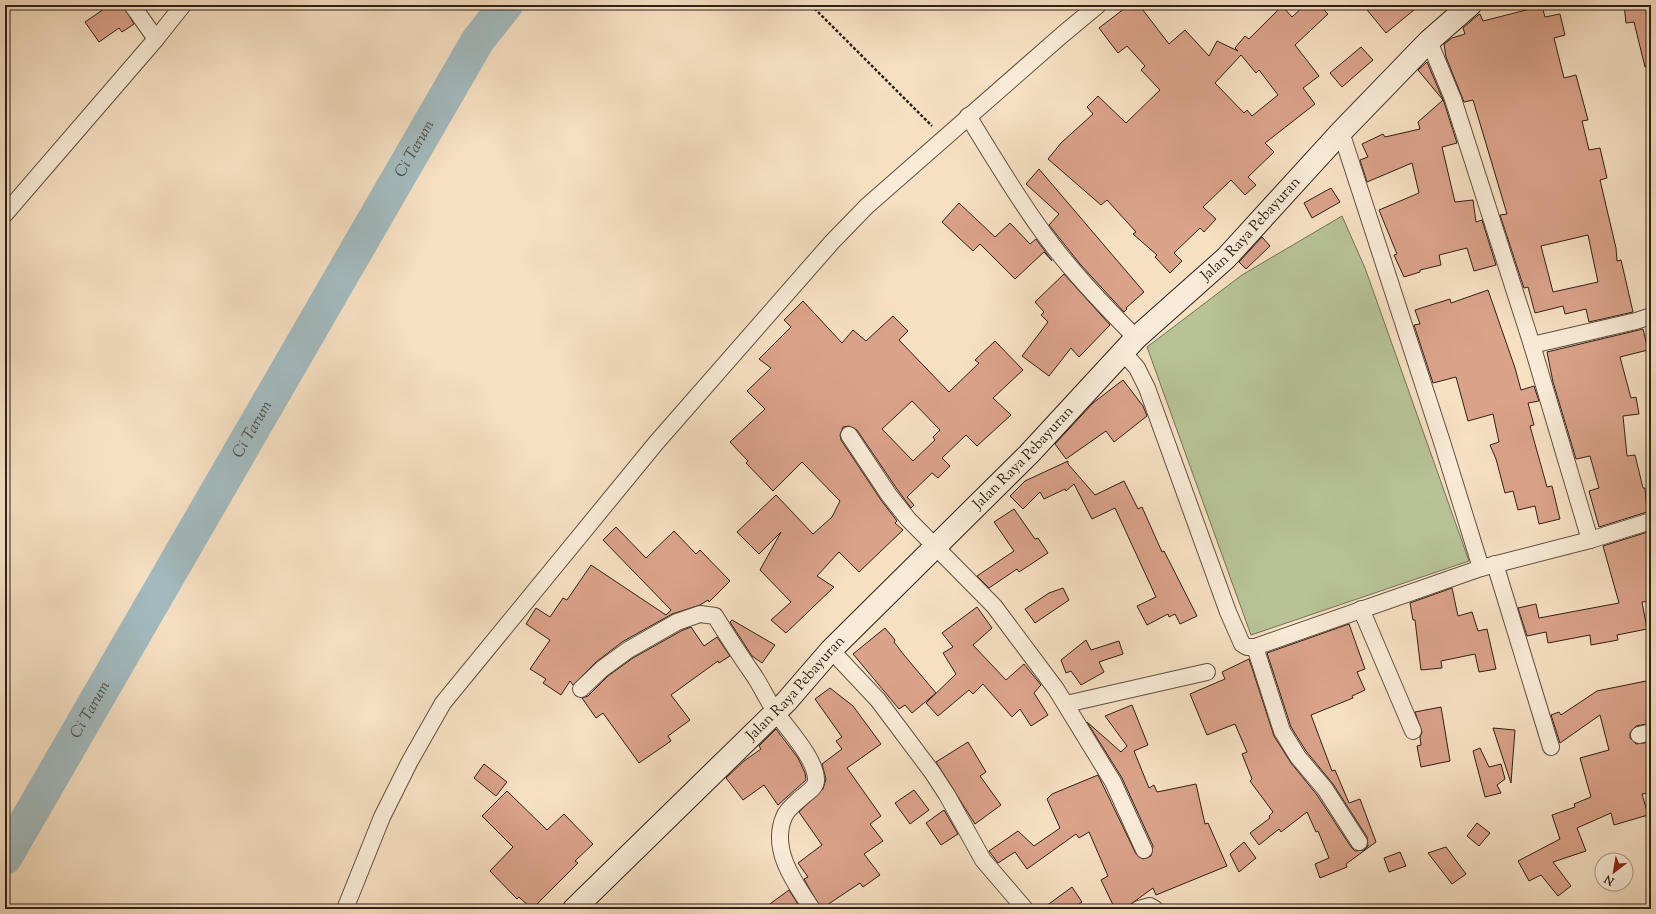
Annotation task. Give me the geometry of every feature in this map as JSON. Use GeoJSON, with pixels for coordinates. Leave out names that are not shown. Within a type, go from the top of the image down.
{"type":"FeatureCollection","features":[{"type":"Feature","properties":{"kind":"main road","name":"Jalan Raya Pebayuran"},"geometry":{"type":"LineString","coordinates":[[574,909],[775,711],[786,702],[831,650],[937,547],[1029,454],[1129,345],[1226,258],[1341,132],[1429,41],[1470,5]]}},
{"type":"Feature","properties":{"kind":"street"},"geometry":{"type":"LineString","coordinates":[[132,5],[156,39]]}},
{"type":"Feature","properties":{"kind":"street"},"geometry":{"type":"LineString","coordinates":[[5,214],[156,39],[183,5]]}},
{"type":"Feature","properties":{"kind":"street"},"geometry":{"type":"LineString","coordinates":[[345,909],[382,816],[442,703],[656,443],[832,242],[867,206],[968,116],[1098,5]]}},
{"type":"Feature","properties":{"kind":"street"},"geometry":{"type":"LineString","coordinates":[[1429,41],[1453,99],[1532,345],[1590,540]]}},
{"type":"Feature","properties":{"kind":"street"},"geometry":{"type":"LineString","coordinates":[[968,116],[996,163],[1040,229],[1093,294],[1129,345],[1137,368],[1147,388],[1215,575],[1242,643],[1247,647],[1255,647],[1488,566],[1590,540],[1651,520]]}},
{"type":"Feature","properties":{"kind":"street"},"geometry":{"type":"LineString","coordinates":[[1341,132],[1439,435],[1488,566],[1551,746]]}},
{"type":"Feature","properties":{"kind":"street"},"geometry":{"type":"LineString","coordinates":[[1532,345],[1636,321],[1651,316]]}},
{"type":"Feature","properties":{"kind":"street"},"geometry":{"type":"LineString","coordinates":[[849,435],[889,495],[908,519],[994,606],[1030,652],[1066,704],[1112,782],[1144,850]]}},
{"type":"Feature","properties":{"kind":"street"},"geometry":{"type":"LineString","coordinates":[[1361,609],[1413,731]]}},
{"type":"Feature","properties":{"kind":"street"},"geometry":{"type":"LineString","coordinates":[[581,690],[602,669],[628,650],[677,622],[700,614],[715,616],[775,711],[806,754],[816,779],[813,788],[784,816],[781,828],[780,843],[784,861],[791,877],[812,909]]}},
{"type":"Feature","properties":{"kind":"street"},"geometry":{"type":"LineString","coordinates":[[1255,647],[1282,731],[1298,757],[1325,789],[1359,842]]}},
{"type":"Feature","properties":{"kind":"street"},"geometry":{"type":"LineString","coordinates":[[831,650],[878,700],[928,766],[947,795],[985,864],[1025,909]]}},
{"type":"Feature","properties":{"kind":"street"},"geometry":{"type":"LineString","coordinates":[[1066,704],[1207,672]]}},
{"type":"Feature","properties":{"kind":"street"},"geometry":{"type":"LineString","coordinates":[[1139,909],[1150,906],[1155,909]]}},
{"type":"Feature","properties":{"kind":"path"},"geometry":{"type":"LineString","coordinates":[[810,5],[944,138]]}},
{"type":"Feature","properties":{"kind":"green space"},"geometry":{"type":"Polygon","coordinates":[[[1342,216],[1365,268],[1469,561],[1251,635],[1147,347],[1242,275],[1342,216]]]}},
{"type":"Feature","properties":{"kind":"building"},"geometry":{"type":"Polygon","coordinates":[[[110,5],[123,5],[134,24],[122,32],[119,28],[99,42],[85,22],[110,5]]]}},
{"type":"Feature","properties":{"kind":"building"},"geometry":{"type":"Polygon","coordinates":[[[1129,5],[1139,5],[1169,44],[1185,30],[1209,56],[1217,41],[1238,51],[1235,48],[1245,36],[1249,39],[1282,6],[1292,17],[1305,5],[1319,5],[1328,14],[1295,45],[1319,76],[1303,88],[1315,104],[1265,143],[1274,152],[1248,177],[1256,185],[1245,195],[1231,180],[1203,207],[1216,219],[1204,232],[1200,228],[1174,253],[1182,261],[1170,273],[1155,257],[1157,255],[1133,234],[1136,232],[1107,200],[1101,205],[1048,159],[1061,143],[1093,114],[1087,107],[1098,96],[1126,123],[1160,90],[1141,70],[1145,66],[1127,46],[1118,53],[1099,28],[1129,5]],[[1241,55],[1215,83],[1244,113],[1247,110],[1252,116],[1278,95],[1259,70],[1256,73],[1241,55]]]}},
{"type":"Feature","properties":{"kind":"building"},"geometry":{"type":"Polygon","coordinates":[[[1363,5],[1420,5],[1386,33],[1363,5]]]}},
{"type":"Feature","properties":{"kind":"building"},"geometry":{"type":"Polygon","coordinates":[[[1624,5],[1649,5],[1651,28],[1651,66],[1645,67],[1634,22],[1626,23],[1624,5]]]}},
{"type":"Feature","properties":{"kind":"building"},"geometry":{"type":"Polygon","coordinates":[[[1542,6],[1545,17],[1560,14],[1565,35],[1554,38],[1564,78],[1576,75],[1588,120],[1582,121],[1589,150],[1600,148],[1607,178],[1600,180],[1616,248],[1617,261],[1621,260],[1633,312],[1589,322],[1586,309],[1565,314],[1563,306],[1535,313],[1528,287],[1524,288],[1500,215],[1507,214],[1473,100],[1464,102],[1446,57],[1444,44],[1452,38],[1465,34],[1463,28],[1478,15],[1480,14],[1483,21],[1542,6]],[[1588,235],[1541,246],[1553,292],[1598,282],[1588,235]]]}},
{"type":"Feature","properties":{"kind":"building"},"geometry":{"type":"Polygon","coordinates":[[[1361,47],[1373,60],[1342,87],[1330,73],[1361,47]]]}},
{"type":"Feature","properties":{"kind":"building"},"geometry":{"type":"Polygon","coordinates":[[[1427,62],[1444,102],[1457,143],[1442,147],[1455,202],[1473,200],[1476,222],[1482,220],[1496,265],[1474,271],[1467,248],[1439,255],[1441,265],[1420,270],[1420,272],[1404,277],[1394,255],[1397,254],[1379,210],[1419,193],[1412,163],[1367,182],[1360,160],[1368,157],[1362,144],[1383,134],[1385,137],[1420,129],[1418,122],[1443,100],[1418,70],[1427,62]]]}},
{"type":"Feature","properties":{"kind":"building"},"geometry":{"type":"Polygon","coordinates":[[[1039,169],[1144,292],[1126,308],[1127,309],[1124,312],[1080,264],[1049,225],[1059,214],[1026,184],[1039,169]]]}},
{"type":"Feature","properties":{"kind":"building"},"geometry":{"type":"Polygon","coordinates":[[[1331,188],[1340,202],[1312,218],[1304,203],[1331,188]]]}},
{"type":"Feature","properties":{"kind":"building"},"geometry":{"type":"Polygon","coordinates":[[[959,203],[995,237],[1010,223],[1030,244],[1036,239],[1052,261],[1044,252],[1015,279],[980,244],[973,251],[942,222],[959,203]]]}},
{"type":"Feature","properties":{"kind":"building"},"geometry":{"type":"Polygon","coordinates":[[[1262,237],[1270,246],[1246,269],[1239,262],[1262,237]]]}},
{"type":"Feature","properties":{"kind":"building"},"geometry":{"type":"Polygon","coordinates":[[[1064,274],[1110,325],[1079,357],[1071,348],[1049,376],[1022,356],[1048,322],[1041,315],[1044,312],[1035,302],[1064,274]]]}},
{"type":"Feature","properties":{"kind":"building"},"geometry":{"type":"Polygon","coordinates":[[[1488,290],[1521,390],[1534,386],[1539,401],[1528,403],[1534,425],[1530,426],[1547,487],[1552,486],[1560,519],[1539,524],[1535,506],[1518,510],[1513,491],[1505,493],[1496,459],[1490,445],[1499,442],[1493,414],[1468,421],[1456,377],[1433,383],[1414,325],[1420,324],[1415,310],[1450,299],[1451,303],[1488,290]]]}},
{"type":"Feature","properties":{"kind":"building"},"geometry":{"type":"Polygon","coordinates":[[[803,301],[842,343],[853,330],[866,341],[893,316],[908,331],[899,340],[949,392],[979,363],[975,360],[995,341],[1023,370],[993,398],[1011,415],[977,446],[966,435],[942,458],[950,466],[938,478],[932,473],[907,497],[914,505],[911,508],[857,430],[849,426],[843,427],[840,435],[841,440],[881,500],[897,521],[895,523],[903,530],[859,572],[839,552],[817,576],[834,587],[786,633],[771,620],[791,602],[760,570],[781,532],[759,554],[737,532],[776,495],[813,534],[832,517],[840,501],[802,462],[773,491],[746,463],[748,461],[730,442],[765,409],[747,391],[771,368],[759,359],[791,327],[784,320],[803,301]],[[912,401],[882,429],[913,461],[935,440],[933,437],[940,430],[912,401]]]}},
{"type":"Feature","properties":{"kind":"building"},"geometry":{"type":"Polygon","coordinates":[[[1643,329],[1648,350],[1620,357],[1631,398],[1636,397],[1639,414],[1623,416],[1627,456],[1635,455],[1643,488],[1645,488],[1647,512],[1599,527],[1589,491],[1599,488],[1590,456],[1576,459],[1553,382],[1547,352],[1643,329]]]}},
{"type":"Feature","properties":{"kind":"building"},"geometry":{"type":"Polygon","coordinates":[[[1123,380],[1143,406],[1147,416],[1114,442],[1106,431],[1066,459],[1055,444],[1093,403],[1123,380]]]}},
{"type":"Feature","properties":{"kind":"building"},"geometry":{"type":"Polygon","coordinates":[[[1068,461],[1068,464],[1095,495],[1124,481],[1138,509],[1142,507],[1162,552],[1164,551],[1197,616],[1180,624],[1175,614],[1169,617],[1168,614],[1147,625],[1137,606],[1156,597],[1115,508],[1092,519],[1074,484],[1066,491],[1065,489],[1044,499],[1040,492],[1023,509],[1010,496],[1025,481],[1068,461]]]}},
{"type":"Feature","properties":{"kind":"building"},"geometry":{"type":"Polygon","coordinates":[[[1014,509],[1035,539],[1038,538],[1048,553],[1019,572],[1017,569],[989,588],[977,576],[1014,551],[994,522],[1014,509]]]}},
{"type":"Feature","properties":{"kind":"building"},"geometry":{"type":"Polygon","coordinates":[[[616,527],[646,558],[674,531],[696,554],[700,550],[730,581],[709,602],[708,600],[700,605],[672,614],[622,642],[596,662],[573,685],[570,681],[561,695],[543,683],[546,679],[530,669],[550,640],[526,624],[536,608],[550,617],[563,598],[567,600],[591,565],[666,615],[671,610],[603,540],[616,527]]]}},
{"type":"Feature","properties":{"kind":"building"},"geometry":{"type":"Polygon","coordinates":[[[1651,531],[1651,601],[1642,602],[1647,629],[1617,635],[1618,640],[1591,645],[1590,635],[1548,643],[1546,632],[1527,636],[1518,608],[1536,604],[1539,618],[1619,603],[1603,546],[1651,531]]]}},
{"type":"Feature","properties":{"kind":"building"},"geometry":{"type":"Polygon","coordinates":[[[1063,588],[1069,600],[1035,623],[1025,609],[1049,593],[1063,588]]]}},
{"type":"Feature","properties":{"kind":"building"},"geometry":{"type":"Polygon","coordinates":[[[1452,588],[1458,616],[1472,612],[1478,631],[1487,629],[1496,669],[1479,672],[1475,654],[1441,661],[1442,668],[1421,670],[1415,620],[1413,620],[1410,603],[1452,588]]]}},
{"type":"Feature","properties":{"kind":"building"},"geometry":{"type":"Polygon","coordinates":[[[977,607],[992,628],[973,645],[1006,680],[1024,664],[1041,685],[1034,693],[1048,715],[1031,726],[1020,709],[1012,717],[983,684],[973,694],[969,690],[938,716],[926,703],[956,674],[943,653],[953,647],[942,633],[977,607]]]}},
{"type":"Feature","properties":{"kind":"building"},"geometry":{"type":"Polygon","coordinates":[[[732,620],[775,645],[762,663],[752,656],[730,622],[732,620]]]}},
{"type":"Feature","properties":{"kind":"building"},"geometry":{"type":"Polygon","coordinates":[[[1349,624],[1365,669],[1357,672],[1365,690],[1352,696],[1353,698],[1311,715],[1332,771],[1335,770],[1349,803],[1360,799],[1376,842],[1346,864],[1347,867],[1320,878],[1315,864],[1329,858],[1318,831],[1316,832],[1307,812],[1281,832],[1279,829],[1259,845],[1250,833],[1270,818],[1269,816],[1273,812],[1250,781],[1252,779],[1242,754],[1247,752],[1235,724],[1207,735],[1190,694],[1225,679],[1222,672],[1249,659],[1274,736],[1291,763],[1317,795],[1351,847],[1355,851],[1364,850],[1368,846],[1367,837],[1333,784],[1306,751],[1291,727],[1267,653],[1349,624]]]}},
{"type":"Feature","properties":{"kind":"building"},"geometry":{"type":"Polygon","coordinates":[[[691,627],[704,646],[717,637],[730,656],[719,663],[718,661],[671,695],[690,720],[668,736],[671,741],[639,763],[603,713],[596,718],[582,698],[588,696],[608,676],[633,658],[691,627]]]}},
{"type":"Feature","properties":{"kind":"building"},"geometry":{"type":"Polygon","coordinates":[[[885,628],[895,640],[894,642],[904,655],[936,693],[912,713],[905,705],[899,709],[853,654],[885,628]]]}},
{"type":"Feature","properties":{"kind":"building"},"geometry":{"type":"Polygon","coordinates":[[[1086,640],[1091,650],[1119,641],[1123,654],[1099,662],[1104,672],[1081,685],[1071,671],[1066,673],[1061,660],[1086,640]]]}},
{"type":"Feature","properties":{"kind":"building"},"geometry":{"type":"Polygon","coordinates":[[[1651,680],[1651,723],[1636,726],[1630,733],[1630,738],[1636,744],[1651,742],[1651,771],[1647,772],[1649,793],[1642,794],[1648,815],[1614,825],[1611,813],[1577,828],[1586,851],[1553,862],[1571,886],[1558,896],[1541,875],[1529,881],[1518,861],[1560,839],[1552,815],[1575,807],[1574,804],[1591,797],[1580,758],[1609,750],[1600,715],[1560,743],[1551,715],[1559,712],[1561,715],[1597,691],[1651,680]]]}},
{"type":"Feature","properties":{"kind":"building"},"geometry":{"type":"Polygon","coordinates":[[[830,688],[853,706],[881,744],[847,768],[881,816],[870,824],[883,841],[864,854],[880,875],[863,887],[860,883],[821,909],[804,879],[808,877],[798,863],[822,845],[799,812],[823,789],[826,779],[822,764],[842,749],[836,741],[842,737],[815,699],[830,688]]]}},
{"type":"Feature","properties":{"kind":"building"},"geometry":{"type":"Polygon","coordinates":[[[1132,705],[1148,745],[1134,751],[1149,788],[1154,785],[1157,792],[1196,784],[1205,824],[1208,823],[1227,866],[1156,895],[1153,888],[1124,909],[1115,909],[1101,880],[1108,876],[1089,832],[1079,838],[1076,834],[1027,869],[1015,852],[998,863],[989,851],[1018,831],[1034,846],[1060,828],[1047,799],[1052,794],[1098,775],[1136,854],[1143,859],[1151,856],[1153,846],[1122,778],[1087,722],[1121,752],[1127,746],[1105,716],[1132,705]]]}},
{"type":"Feature","properties":{"kind":"building"},"geometry":{"type":"Polygon","coordinates":[[[1441,707],[1450,761],[1421,767],[1417,746],[1421,745],[1420,737],[1422,732],[1415,712],[1441,707]]]}},
{"type":"Feature","properties":{"kind":"building"},"geometry":{"type":"Polygon","coordinates":[[[1493,728],[1515,730],[1511,783],[1493,728]]]}},
{"type":"Feature","properties":{"kind":"building"},"geometry":{"type":"Polygon","coordinates":[[[776,729],[798,758],[805,773],[806,780],[778,805],[764,785],[743,800],[726,778],[744,761],[761,749],[759,746],[776,729]]]}},
{"type":"Feature","properties":{"kind":"building"},"geometry":{"type":"Polygon","coordinates":[[[968,742],[986,772],[980,776],[1001,805],[975,824],[936,762],[968,742]]]}},
{"type":"Feature","properties":{"kind":"building"},"geometry":{"type":"Polygon","coordinates":[[[1480,748],[1489,767],[1501,764],[1505,779],[1497,785],[1501,793],[1485,797],[1473,751],[1480,748]]]}},
{"type":"Feature","properties":{"kind":"building"},"geometry":{"type":"Polygon","coordinates":[[[484,764],[507,782],[496,796],[474,778],[484,764]]]}},
{"type":"Feature","properties":{"kind":"building"},"geometry":{"type":"Polygon","coordinates":[[[914,790],[929,810],[910,824],[895,803],[914,790]]]}},
{"type":"Feature","properties":{"kind":"building"},"geometry":{"type":"Polygon","coordinates":[[[507,791],[547,830],[564,814],[593,844],[575,861],[578,863],[532,909],[519,897],[517,899],[490,871],[513,847],[482,816],[507,791]]]}},
{"type":"Feature","properties":{"kind":"building"},"geometry":{"type":"Polygon","coordinates":[[[944,810],[958,834],[941,845],[926,823],[944,810]]]}},
{"type":"Feature","properties":{"kind":"building"},"geometry":{"type":"Polygon","coordinates":[[[1477,823],[1490,833],[1479,846],[1467,836],[1477,823]]]}},
{"type":"Feature","properties":{"kind":"building"},"geometry":{"type":"Polygon","coordinates":[[[1244,842],[1256,858],[1239,872],[1230,854],[1244,842]]]}},
{"type":"Feature","properties":{"kind":"building"},"geometry":{"type":"Polygon","coordinates":[[[1446,847],[1466,874],[1452,884],[1428,853],[1446,847]]]}},
{"type":"Feature","properties":{"kind":"building"},"geometry":{"type":"Polygon","coordinates":[[[1400,852],[1406,866],[1389,872],[1384,858],[1400,852]]]}},
{"type":"Feature","properties":{"kind":"building"},"geometry":{"type":"Polygon","coordinates":[[[1072,887],[1082,902],[1072,909],[1042,909],[1072,887]]]}},
{"type":"Feature","properties":{"kind":"building"},"geometry":{"type":"Polygon","coordinates":[[[789,890],[801,909],[763,909],[789,890]]]}},
{"type":"Feature","properties":{"kind":"waterway","name":"Ci Tarum"},"geometry":{"type":"LineString","coordinates":[[5,858],[478,40],[506,5]]}}]}
